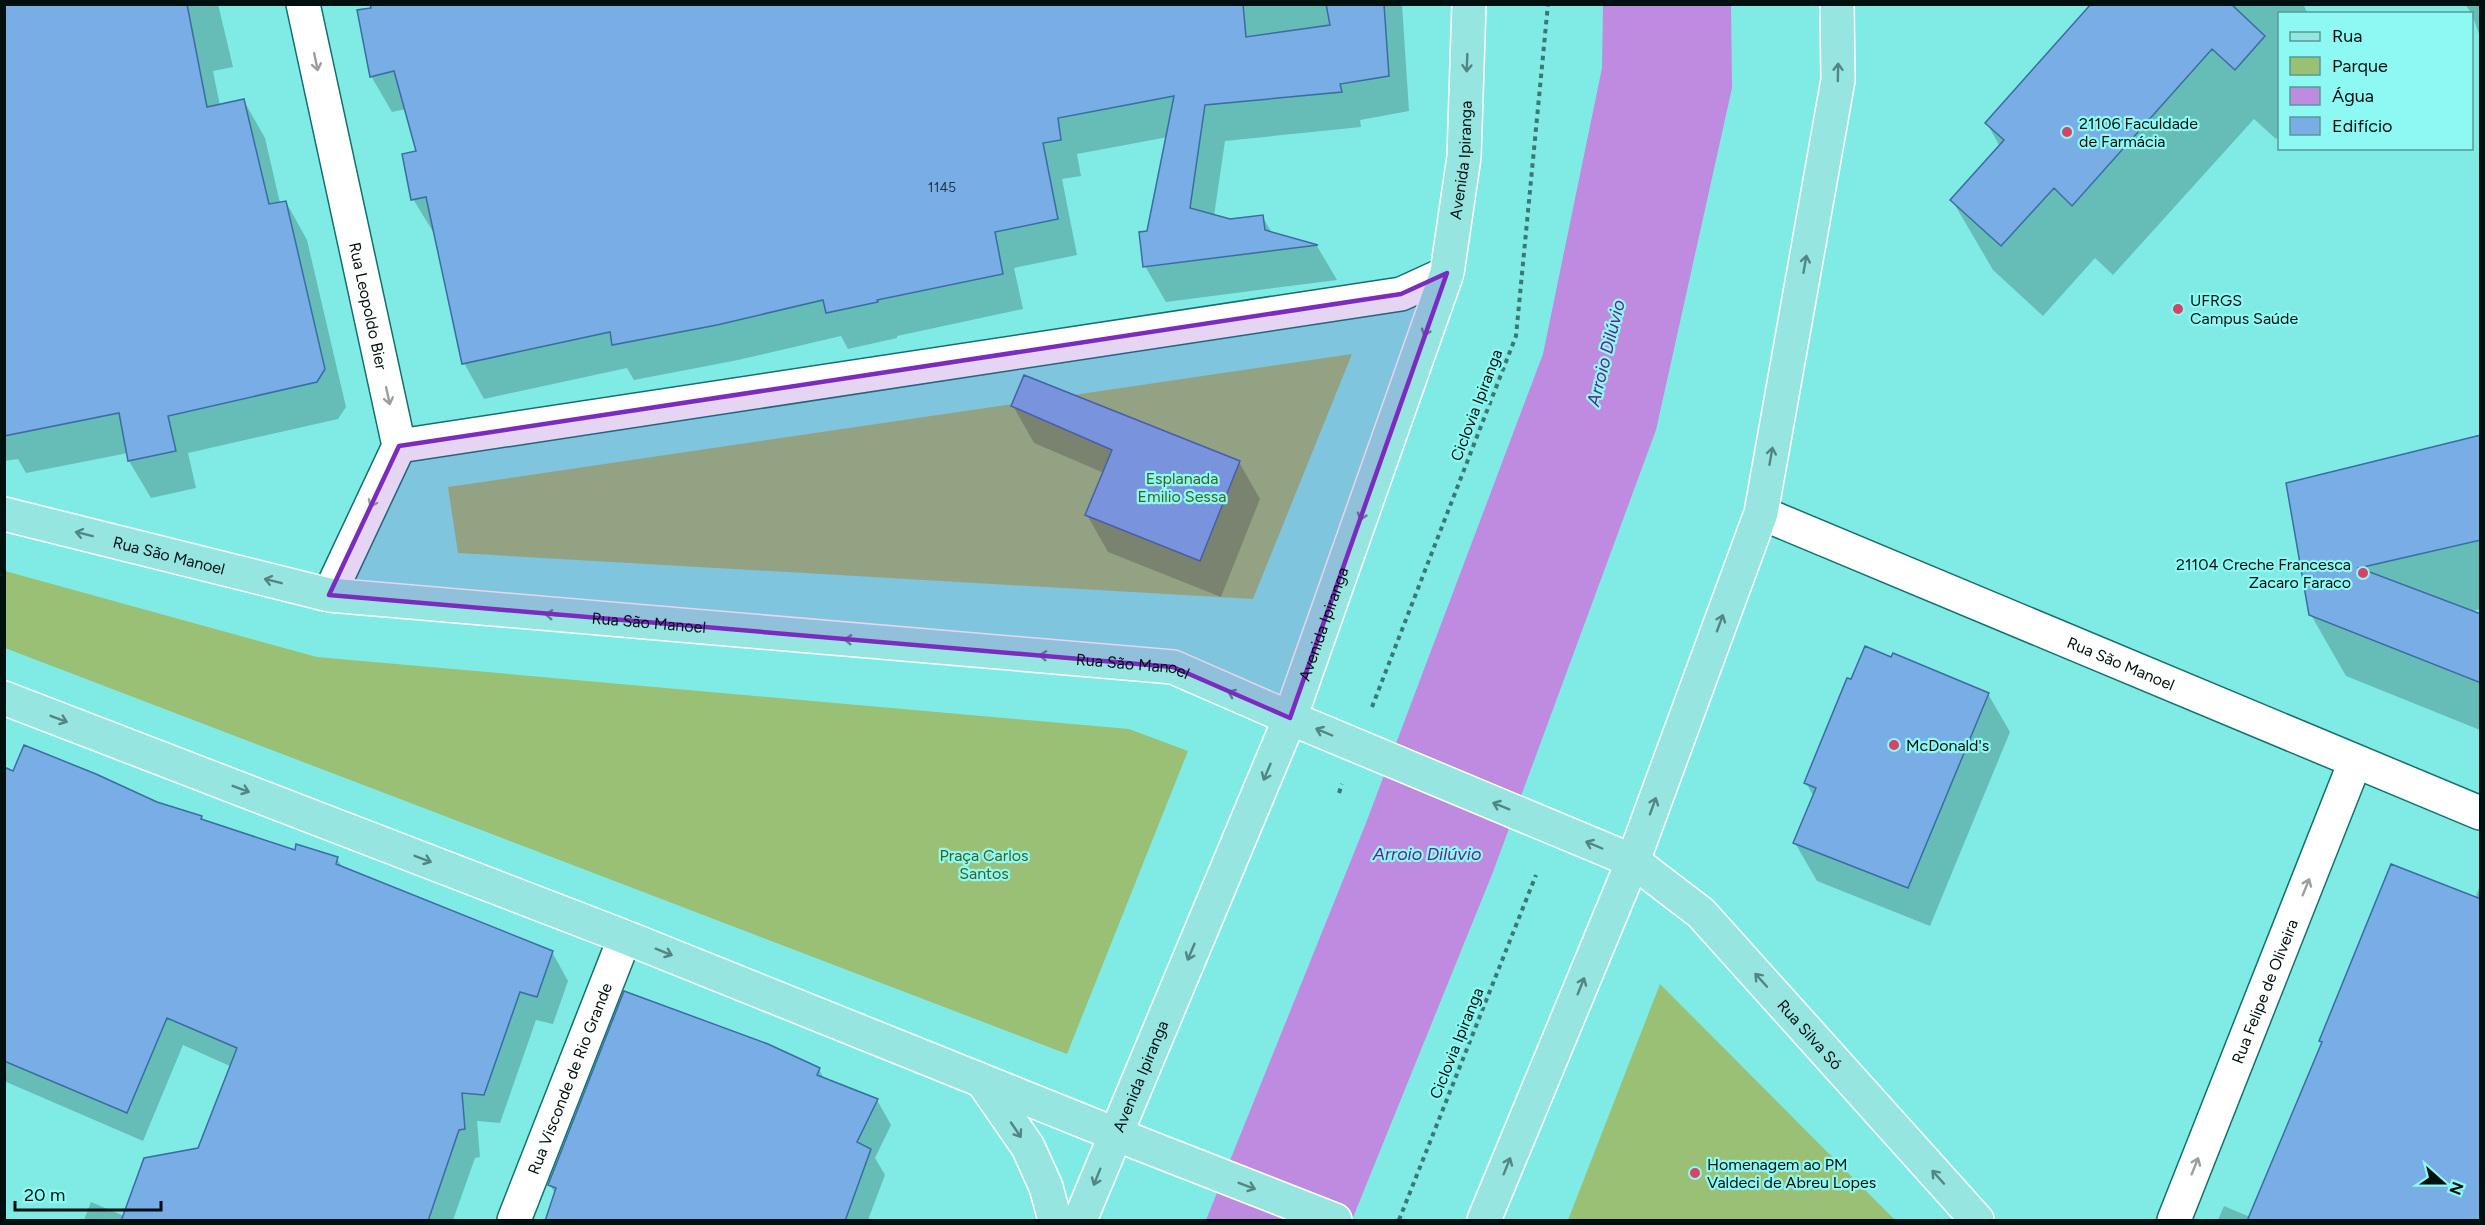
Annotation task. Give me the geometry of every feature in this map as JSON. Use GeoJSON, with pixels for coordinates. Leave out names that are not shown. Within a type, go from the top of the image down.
{"type":"FeatureCollection","features":[{"type":"Feature","properties":{"kind":"main road","name":"Avenida Ipiranga"},"geometry":{"type":"LineString","coordinates":[[1080,1221],[1114,1134],[1290,718],[1447,273],[1464,157],[1469,4]]}},
{"type":"Feature","properties":{"kind":"main road"},"geometry":{"type":"LineString","coordinates":[[1484,1221],[1633,861],[1761,513],[1838,80],[1837,4]]}},
{"type":"Feature","properties":{"kind":"main road","name":"Rua São Manoel"},"geometry":{"type":"LineString","coordinates":[[4,514],[329,596],[1173,667],[1555,828]]}},
{"type":"Feature","properties":{"kind":"main road"},"geometry":{"type":"LineString","coordinates":[[4,698],[626,937],[983,1082],[1335,1221]]}},
{"type":"Feature","properties":{"kind":"main road","name":"Rua Silva Só"},"geometry":{"type":"LineString","coordinates":[[1555,828],[1633,861],[1701,913],[1977,1221]]}},
{"type":"Feature","properties":{"kind":"main road"},"geometry":{"type":"LineString","coordinates":[[983,1082],[1028,1147],[1046,1187],[1055,1221]]}},
{"type":"Feature","properties":{"kind":"street","name":"Rua Leopoldo Bier"},"geometry":{"type":"LineString","coordinates":[[303,4],[399,446]]}},
{"type":"Feature","properties":{"kind":"street"},"geometry":{"type":"LineString","coordinates":[[329,596],[399,446],[1401,294],[1447,273]]}},
{"type":"Feature","properties":{"kind":"street","name":"Rua São Manoel"},"geometry":{"type":"LineString","coordinates":[[1761,513],[2481,813]]}},
{"type":"Feature","properties":{"kind":"street","name":"Rua Felipe de Oliveira"},"geometry":{"type":"LineString","coordinates":[[2174,1221],[2355,762]]}},
{"type":"Feature","properties":{"kind":"street","name":"Rua Visconde de Rio Grande"},"geometry":{"type":"LineString","coordinates":[[514,1221],[626,937]]}},
{"type":"Feature","properties":{"kind":"path","name":"Ciclovia Ipiranga"},"geometry":{"type":"LineString","coordinates":[[1339,793],[1368,751],[1516,336],[1548,4]]}},
{"type":"Feature","properties":{"kind":"path","name":"Ciclovia Ipiranga"},"geometry":{"type":"LineString","coordinates":[[1399,1221],[1536,875]]}},
{"type":"Feature","properties":{"kind":"highlighted area"},"geometry":{"type":"Polygon","coordinates":[[[1447,273],[1290,718],[1173,667],[329,595],[399,446],[1401,294],[1447,273]]]}},
{"type":"Feature","properties":{"kind":"green space","name":"Esplanada Emilio Sessa"},"geometry":{"type":"Polygon","coordinates":[[[1352,354],[1253,599],[458,553],[448,487],[1352,354]]]}},
{"type":"Feature","properties":{"kind":"green space","name":"Praça Carlos Santos"},"geometry":{"type":"Polygon","coordinates":[[[5,571],[317,657],[1129,729],[1188,751],[1067,1054],[5,648],[5,571]]]}},
{"type":"Feature","properties":{"kind":"green space"},"geometry":{"type":"Polygon","coordinates":[[[1660,984],[1895,1220],[1568,1220],[1660,984]]]}},
{"type":"Feature","properties":{"kind":"water","name":"Arroio Dilúvio"},"geometry":{"type":"Polygon","coordinates":[[[1603,5],[1731,5],[1732,88],[1656,430],[1493,872],[1352,1220],[1206,1220],[1366,823],[1543,354],[1602,68],[1603,5]]]}},
{"type":"Feature","properties":{"kind":"building"},"geometry":{"type":"Polygon","coordinates":[[[4,4],[187,4],[207,107],[244,99],[269,204],[286,201],[325,369],[317,382],[168,416],[176,451],[128,461],[119,413],[4,436],[4,4]]]}},
{"type":"Feature","properties":{"kind":"building"},"geometry":{"type":"Polygon","coordinates":[[[370,4],[1243,4],[1246,37],[1330,25],[1326,4],[1384,4],[1389,76],[1340,84],[1342,92],[1205,105],[1190,208],[1230,219],[1263,215],[1265,230],[1318,245],[1143,267],[1139,232],[1147,231],[1174,96],[1058,118],[1061,140],[1043,143],[1058,219],[995,232],[1003,274],[826,313],[823,300],[717,325],[612,345],[610,332],[462,364],[426,197],[411,200],[402,154],[416,151],[394,71],[370,77],[357,10],[371,8],[370,4]]]}},
{"type":"Feature","properties":{"kind":"building","name":"21106 Faculdade de Farmácia"},"geometry":{"type":"Polygon","coordinates":[[[2091,4],[2231,4],[2265,36],[2235,70],[2212,49],[2072,206],[2054,188],[2001,246],[1950,200],[2004,140],[1985,123],[2091,4]]]}},
{"type":"Feature","properties":{"kind":"building"},"geometry":{"type":"Polygon","coordinates":[[[1024,375],[1240,461],[1200,561],[1085,515],[1112,450],[1011,406],[1024,375]]]}},
{"type":"Feature","properties":{"kind":"building","name":"21104 Creche Francesca Zacaro Faraco"},"geometry":{"type":"Polygon","coordinates":[[[2481,435],[2481,540],[2359,568],[2481,614],[2481,683],[2309,615],[2286,483],[2481,435]]]}},
{"type":"Feature","properties":{"kind":"building","name":"McDonald's"},"geometry":{"type":"Polygon","coordinates":[[[1865,646],[1891,657],[1893,653],[1989,693],[1908,888],[1793,843],[1816,788],[1804,783],[1847,678],[1851,679],[1865,646]]]}},
{"type":"Feature","properties":{"kind":"building"},"geometry":{"type":"Polygon","coordinates":[[[24,745],[157,802],[202,816],[201,819],[295,850],[296,844],[338,857],[336,864],[553,951],[537,997],[520,992],[484,1095],[462,1093],[465,1129],[459,1130],[428,1221],[121,1221],[144,1158],[198,1148],[237,1048],[167,1018],[127,1113],[4,1061],[4,767],[13,771],[24,745]]]}},
{"type":"Feature","properties":{"kind":"building"},"geometry":{"type":"Polygon","coordinates":[[[2391,864],[2481,899],[2481,1221],[2247,1221],[2322,1042],[2319,1041],[2391,864]]]}},
{"type":"Feature","properties":{"kind":"building"},"geometry":{"type":"Polygon","coordinates":[[[624,991],[768,1044],[820,1068],[817,1075],[878,1099],[857,1142],[871,1149],[845,1221],[545,1221],[556,1188],[548,1185],[624,991]]]}},
{"type":"Feature","properties":{"kind":"place","name":"21106 Faculdade de Farmácia"},"geometry":{"type":"Point","coordinates":[2067,132]}},
{"type":"Feature","properties":{"kind":"place","name":"UFRGS Campus Saúde"},"geometry":{"type":"Point","coordinates":[2178,309]}},
{"type":"Feature","properties":{"kind":"place","name":"21104 Creche Francesca Zacaro Faraco"},"geometry":{"type":"Point","coordinates":[2363,573]}},
{"type":"Feature","properties":{"kind":"place","name":"McDonald's"},"geometry":{"type":"Point","coordinates":[1894,745]}},
{"type":"Feature","properties":{"kind":"place","name":"Homenagem ao PM Valdeci de Abreu Lopes"},"geometry":{"type":"Point","coordinates":[1695,1173]}}]}
